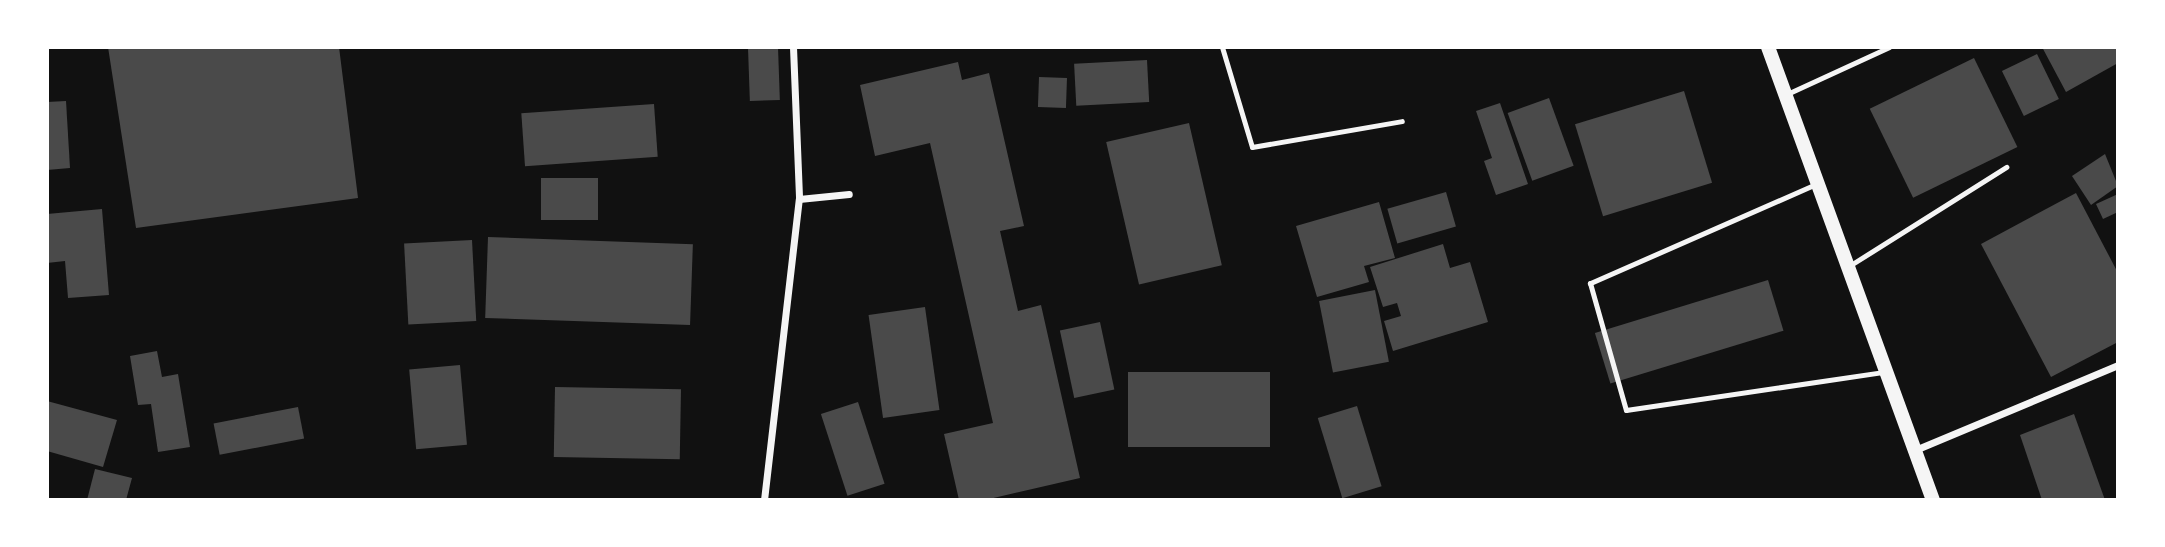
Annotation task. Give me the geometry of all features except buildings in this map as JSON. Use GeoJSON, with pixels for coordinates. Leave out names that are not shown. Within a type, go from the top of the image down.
{"type":"FeatureCollection","features":[{"type":"Feature","properties":{"kind":"main road"},"geometry":{"type":"LineString","coordinates":[[1768,47],[1845,269],[1933,500]]}},
{"type":"Feature","properties":{"kind":"street"},"geometry":{"type":"LineString","coordinates":[[764,500],[799,199],[793,47]]}},
{"type":"Feature","properties":{"kind":"street"},"geometry":{"type":"LineString","coordinates":[[799,199],[849,194]]}},
{"type":"Feature","properties":{"kind":"street"},"geometry":{"type":"LineString","coordinates":[[1914,450],[2118,365]]}},
{"type":"Feature","properties":{"kind":"lane"},"geometry":{"type":"LineString","coordinates":[[1222,47],[1252,147],[1402,121]]}},
{"type":"Feature","properties":{"kind":"lane"},"geometry":{"type":"LineString","coordinates":[[1784,95],[1889,47]]}},
{"type":"Feature","properties":{"kind":"lane"},"geometry":{"type":"LineString","coordinates":[[1845,269],[2006,167]]}},
{"type":"Feature","properties":{"kind":"lane"},"geometry":{"type":"LineString","coordinates":[[1816,184],[1590,283],[1626,410],[1884,372]]}}]}
